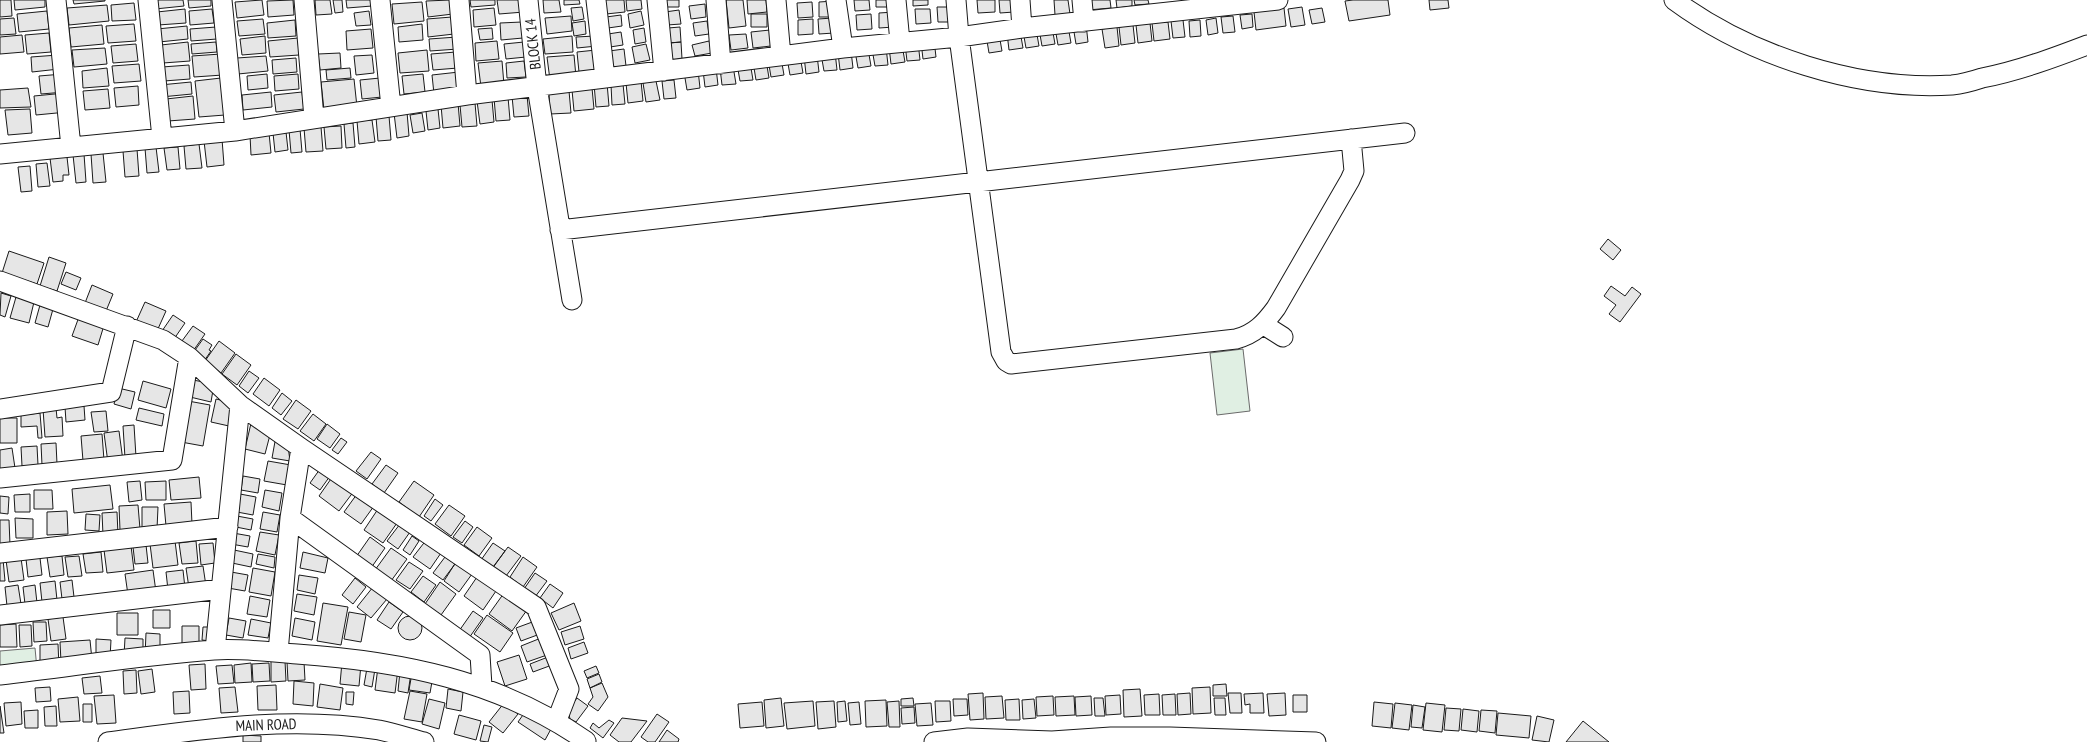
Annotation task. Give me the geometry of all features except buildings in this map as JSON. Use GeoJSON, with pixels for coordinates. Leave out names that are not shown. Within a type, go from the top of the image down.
{"type":"FeatureCollection","features":[{"type":"Feature","properties":{"kind":"street"},"geometry":{"type":"LineString","coordinates":[[56,0],[71,147]]}},
{"type":"Feature","properties":{"kind":"street"},"geometry":{"type":"LineString","coordinates":[[148,0],[162,138]]}},
{"type":"Feature","properties":{"kind":"street"},"geometry":{"type":"LineString","coordinates":[[222,0],[235,131]]}},
{"type":"Feature","properties":{"kind":"street"},"geometry":{"type":"LineString","coordinates":[[304,0],[314,118]]}},
{"type":"Feature","properties":{"kind":"street"},"geometry":{"type":"LineString","coordinates":[[380,0],[390,107]]}},
{"type":"Feature","properties":{"kind":"street"},"geometry":{"type":"LineString","coordinates":[[459,0],[467,95]]}},
{"type":"Feature","properties":{"kind":"street","name":"BLOCK 14"},"geometry":{"type":"LineString","coordinates":[[528,0],[537,87],[572,300]]}},
{"type":"Feature","properties":{"kind":"street"},"geometry":{"type":"LineString","coordinates":[[596,0],[605,78]]}},
{"type":"Feature","properties":{"kind":"street"},"geometry":{"type":"LineString","coordinates":[[657,0],[664,70]]}},
{"type":"Feature","properties":{"kind":"street"},"geometry":{"type":"LineString","coordinates":[[716,0],[721,64]]}},
{"type":"Feature","properties":{"kind":"street"},"geometry":{"type":"LineString","coordinates":[[776,0],[781,56]]}},
{"type":"Feature","properties":{"kind":"street"},"geometry":{"type":"LineString","coordinates":[[836,0],[843,48]]}},
{"type":"Feature","properties":{"kind":"street"},"geometry":{"type":"LineString","coordinates":[[896,0],[900,42]]}},
{"type":"Feature","properties":{"kind":"street"},"geometry":{"type":"LineString","coordinates":[[956,0],[959,37],[1000,352],[1006,361],[1012,364],[1236,339],[1245,337],[1264,325],[1276,308],[1350,180],[1354,171],[1350,139]]}},
{"type":"Feature","properties":{"kind":"street"},"geometry":{"type":"LineString","coordinates":[[1020,0],[1022,28]]}},
{"type":"Feature","properties":{"kind":"street"},"geometry":{"type":"LineString","coordinates":[[1082,0],[1084,22]]}},
{"type":"Feature","properties":{"kind":"street"},"geometry":{"type":"LineString","coordinates":[[0,154],[235,131],[467,95],[664,70],[843,48],[959,37],[1022,28],[1278,0]]}},
{"type":"Feature","properties":{"kind":"street"},"geometry":{"type":"LineString","coordinates":[[1674,0],[1718,28],[1779,57],[1832,72],[1891,84],[1954,85],[2012,72],[2087,45]]}},
{"type":"Feature","properties":{"kind":"street"},"geometry":{"type":"LineString","coordinates":[[560,230],[1405,133]]}},
{"type":"Feature","properties":{"kind":"street"},"geometry":{"type":"LineString","coordinates":[[0,281],[163,340],[189,357],[240,405],[300,448],[536,607],[569,689],[557,720]]}},
{"type":"Feature","properties":{"kind":"street"},"geometry":{"type":"LineString","coordinates":[[1264,325],[1283,337]]}},
{"type":"Feature","properties":{"kind":"street"},"geometry":{"type":"LineString","coordinates":[[0,409],[110,392],[127,326]]}},
{"type":"Feature","properties":{"kind":"street"},"geometry":{"type":"LineString","coordinates":[[0,478],[172,460],[189,357]]}},
{"type":"Feature","properties":{"kind":"street"},"geometry":{"type":"LineString","coordinates":[[216,650],[240,405]]}},
{"type":"Feature","properties":{"kind":"street"},"geometry":{"type":"LineString","coordinates":[[278,652],[290,518],[300,448]]}},
{"type":"Feature","properties":{"kind":"street"},"geometry":{"type":"LineString","coordinates":[[290,518],[480,655],[482,686]]}},
{"type":"Feature","properties":{"kind":"street"},"geometry":{"type":"LineString","coordinates":[[0,553],[228,527]]}},
{"type":"Feature","properties":{"kind":"street"},"geometry":{"type":"LineString","coordinates":[[0,615],[221,590]]}},
{"type":"Feature","properties":{"kind":"street"},"geometry":{"type":"LineString","coordinates":[[0,676],[216,650],[341,657],[408,667],[482,686],[557,720],[586,741]]}},
{"type":"Feature","properties":{"kind":"street","name":"MAIN ROAD"},"geometry":{"type":"LineString","coordinates":[[108,742],[244,724],[310,724],[380,730],[424,742]]}},
{"type":"Feature","properties":{"kind":"street"},"geometry":{"type":"LineString","coordinates":[[934,742],[968,740],[1052,742],[1171,739],[1316,742]]}},
{"type":"Feature","properties":{"kind":"green space"},"geometry":{"type":"Polygon","coordinates":[[[1243,349],[1250,411],[1217,415],[1210,353],[1243,349]]]}},
{"type":"Feature","properties":{"kind":"green space"},"geometry":{"type":"Polygon","coordinates":[[[35,648],[37,669],[0,673],[0,651],[35,648]]]}}]}
